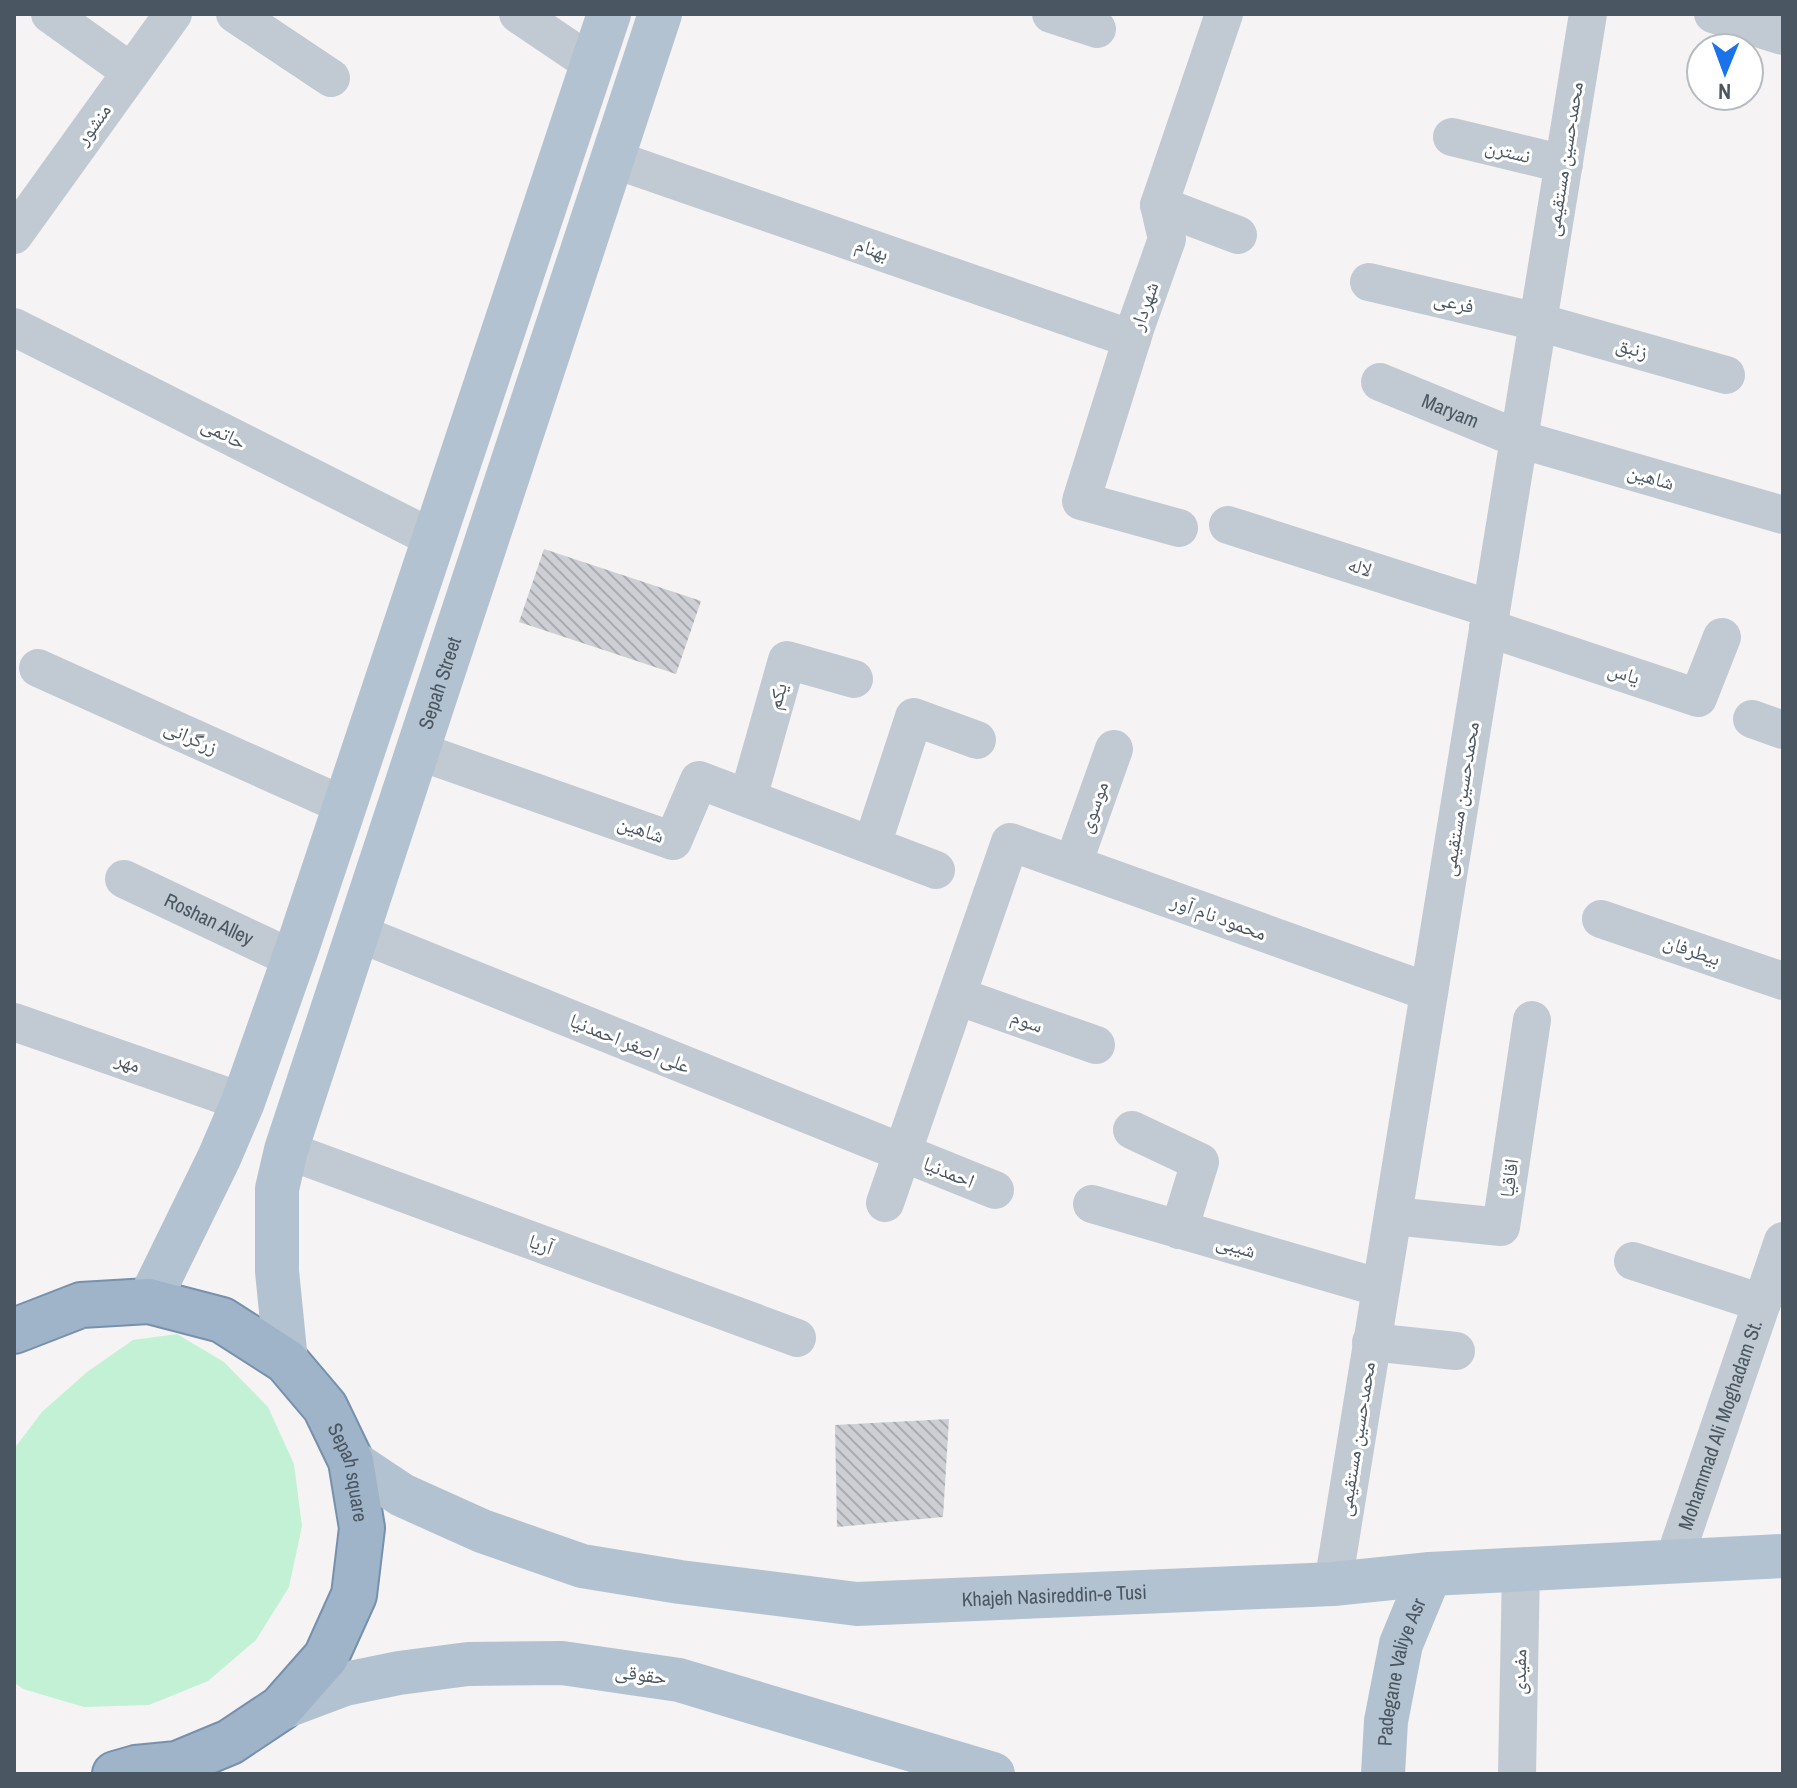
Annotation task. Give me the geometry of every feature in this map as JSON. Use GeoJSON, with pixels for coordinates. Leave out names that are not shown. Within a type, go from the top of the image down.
{"type":"FeatureCollection","features":[{"type":"Feature","properties":{"kind":"highway","name":"Sepah square"},"geometry":{"type":"LineString","coordinates":[[14,1331],[81,1305],[149,1301],[222,1320],[286,1361],[325,1407],[351,1461],[362,1528],[354,1595],[326,1657],[281,1708],[230,1742],[177,1764],[125,1771]]}},
{"type":"Feature","properties":{"kind":"main road"},"geometry":{"type":"LineString","coordinates":[[149,1301],[243,1102],[609,14]]}},
{"type":"Feature","properties":{"kind":"main road","name":"Sepah Street"},"geometry":{"type":"LineString","coordinates":[[286,1361],[277,1271],[277,1189],[286,1150],[660,14]]}},
{"type":"Feature","properties":{"kind":"main road","name":"Khajeh Nasireddin-e Tusi"},"geometry":{"type":"LineString","coordinates":[[351,1461],[402,1495],[482,1531],[582,1566],[680,1582],[857,1604],[1333,1584],[1430,1574],[1783,1556]]}},
{"type":"Feature","properties":{"kind":"main road","name":"Padegane Valiye Asr"},"geometry":{"type":"LineString","coordinates":[[1383,1774],[1386,1721],[1401,1644],[1430,1574]]}},
{"type":"Feature","properties":{"kind":"main road","name":"حقوقی"},"geometry":{"type":"LineString","coordinates":[[281,1708],[345,1684],[399,1673],[468,1664],[562,1663],[679,1680],[993,1774]]}},
{"type":"Feature","properties":{"kind":"street"},"geometry":{"type":"LineString","coordinates":[[50,14],[131,72]]}},
{"type":"Feature","properties":{"kind":"street","name":"منشور"},"geometry":{"type":"LineString","coordinates":[[14,235],[173,14]]}},
{"type":"Feature","properties":{"kind":"street"},"geometry":{"type":"LineString","coordinates":[[235,14],[331,78]]}},
{"type":"Feature","properties":{"kind":"street"},"geometry":{"type":"LineString","coordinates":[[518,14],[592,64]]}},
{"type":"Feature","properties":{"kind":"street"},"geometry":{"type":"LineString","coordinates":[[1051,14],[1097,29]]}},
{"type":"Feature","properties":{"kind":"street","name":"شهردار"},"geometry":{"type":"LineString","coordinates":[[1179,528],[1081,501],[1167,239],[1159,205],[1224,14]]}},
{"type":"Feature","properties":{"kind":"street","name":"محمدحسین مستقیمی"},"geometry":{"type":"LineString","coordinates":[[1333,1584],[1588,14]]}},
{"type":"Feature","properties":{"kind":"street"},"geometry":{"type":"LineString","coordinates":[[1713,14],[1783,36]]}},
{"type":"Feature","properties":{"kind":"street","name":"نسترن"},"geometry":{"type":"LineString","coordinates":[[1452,137],[1564,164]]}},
{"type":"Feature","properties":{"kind":"street","name":"بهنام"},"geometry":{"type":"LineString","coordinates":[[613,159],[1132,339]]}},
{"type":"Feature","properties":{"kind":"street"},"geometry":{"type":"LineString","coordinates":[[1159,205],[1238,235]]}},
{"type":"Feature","properties":{"kind":"street","name":"فرعی"},"geometry":{"type":"LineString","coordinates":[[1369,282],[1538,322]]}},
{"type":"Feature","properties":{"kind":"street","name":"زنبق"},"geometry":{"type":"LineString","coordinates":[[1538,322],[1726,375]]}},
{"type":"Feature","properties":{"kind":"street","name":"حاتمی"},"geometry":{"type":"LineString","coordinates":[[14,327],[434,539]]}},
{"type":"Feature","properties":{"kind":"street","name":"Maryam"},"geometry":{"type":"LineString","coordinates":[[1380,382],[1519,439]]}},
{"type":"Feature","properties":{"kind":"street","name":"شاهین"},"geometry":{"type":"LineString","coordinates":[[1519,439],[1783,515]]}},
{"type":"Feature","properties":{"kind":"street","name":"لاله"},"geometry":{"type":"LineString","coordinates":[[1228,525],[1490,619]]}},
{"type":"Feature","properties":{"kind":"street","name":"یاس"},"geometry":{"type":"LineString","coordinates":[[1490,619],[1698,698],[1722,637]]}},
{"type":"Feature","properties":{"kind":"street","name":"یکم"},"geometry":{"type":"LineString","coordinates":[[748,798],[787,660],[854,679]]}},
{"type":"Feature","properties":{"kind":"street","name":"زرگرانی"},"geometry":{"type":"LineString","coordinates":[[38,668],[345,806]]}},
{"type":"Feature","properties":{"kind":"street"},"geometry":{"type":"LineString","coordinates":[[872,845],[914,717],[977,740]]}},
{"type":"Feature","properties":{"kind":"street","name":"موسوی"},"geometry":{"type":"LineString","coordinates":[[1073,864],[1114,749]]}},
{"type":"Feature","properties":{"kind":"street","name":"شاهین"},"geometry":{"type":"LineString","coordinates":[[418,751],[673,841],[699,780],[936,870]]}},
{"type":"Feature","properties":{"kind":"street","name":"محمود نام آور"},"geometry":{"type":"LineString","coordinates":[[957,996],[1010,842],[1429,992]]}},
{"type":"Feature","properties":{"kind":"street","name":"Roshan Alley"},"geometry":{"type":"LineString","coordinates":[[124,879],[293,959]]}},
{"type":"Feature","properties":{"kind":"street","name":"بیطرفان"},"geometry":{"type":"LineString","coordinates":[[1601,919],[1783,981]]}},
{"type":"Feature","properties":{"kind":"street","name":"علی اصغر احمدنیا"},"geometry":{"type":"LineString","coordinates":[[358,933],[903,1153]]}},
{"type":"Feature","properties":{"kind":"street"},"geometry":{"type":"LineString","coordinates":[[885,1203],[957,996]]}},
{"type":"Feature","properties":{"kind":"street","name":"سوم"},"geometry":{"type":"LineString","coordinates":[[957,996],[1096,1045]]}},
{"type":"Feature","properties":{"kind":"street","name":"اقاقیا"},"geometry":{"type":"LineString","coordinates":[[1393,1216],[1501,1227],[1532,1020]]}},
{"type":"Feature","properties":{"kind":"street","name":"مهر"},"geometry":{"type":"LineString","coordinates":[[14,1022],[243,1102]]}},
{"type":"Feature","properties":{"kind":"street"},"geometry":{"type":"LineString","coordinates":[[1132,1130],[1200,1162],[1179,1230]]}},
{"type":"Feature","properties":{"kind":"street","name":"آریا"},"geometry":{"type":"LineString","coordinates":[[286,1150],[797,1338]]}},
{"type":"Feature","properties":{"kind":"street","name":"احمدنیا"},"geometry":{"type":"LineString","coordinates":[[903,1153],[995,1190]]}},
{"type":"Feature","properties":{"kind":"street","name":"شیبی"},"geometry":{"type":"LineString","coordinates":[[1092,1204],[1381,1288]]}},
{"type":"Feature","properties":{"kind":"street","name":"Mohammad Ali Moghadam St."},"geometry":{"type":"LineString","coordinates":[[1673,1563],[1783,1241]]}},
{"type":"Feature","properties":{"kind":"street"},"geometry":{"type":"LineString","coordinates":[[1633,1261],[1762,1303]]}},
{"type":"Feature","properties":{"kind":"street"},"geometry":{"type":"LineString","coordinates":[[1371,1342],[1456,1351]]}},
{"type":"Feature","properties":{"kind":"street","name":"مفیدی"},"geometry":{"type":"LineString","coordinates":[[1517,1774],[1521,1569]]}},
{"type":"Feature","properties":{"kind":"green space"},"geometry":{"type":"Polygon","coordinates":[[[177,1334],[224,1362],[268,1407],[294,1464],[302,1526],[289,1587],[256,1640],[208,1681],[149,1705],[84,1707],[23,1689],[14,1682],[14,1449],[42,1412],[87,1372],[133,1340],[177,1334]]]}},
{"type":"Feature","properties":{"kind":"building"},"geometry":{"type":"Polygon","coordinates":[[[544,549],[701,601],[676,674],[519,622],[544,549]]]}},
{"type":"Feature","properties":{"kind":"building"},"geometry":{"type":"Polygon","coordinates":[[[949,1419],[943,1517],[837,1527],[835,1425],[949,1419]]]}}]}
